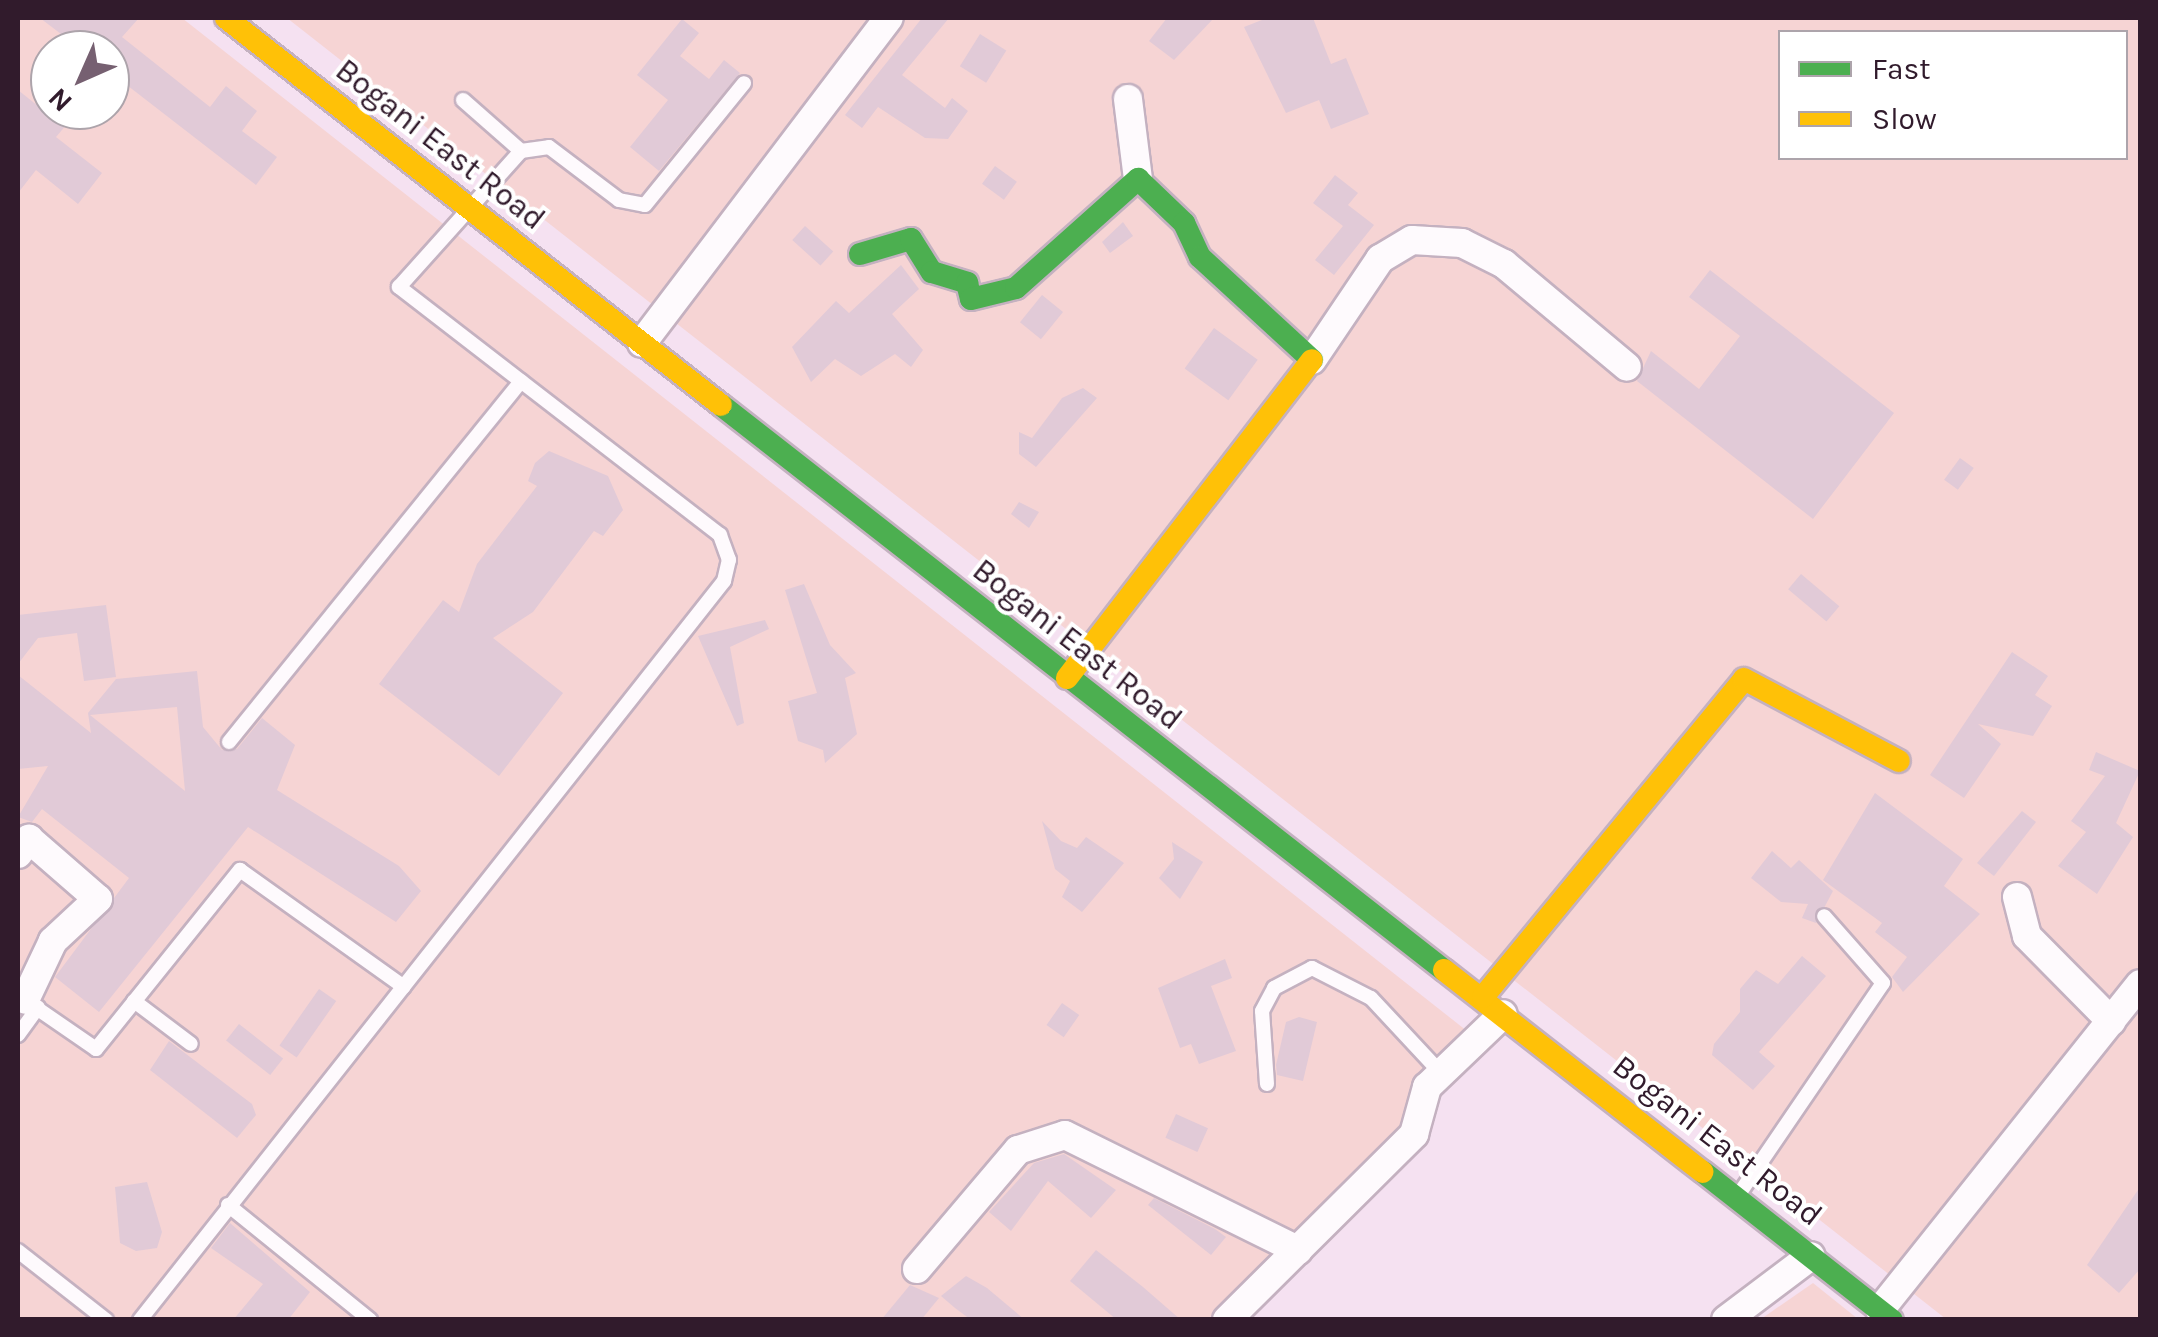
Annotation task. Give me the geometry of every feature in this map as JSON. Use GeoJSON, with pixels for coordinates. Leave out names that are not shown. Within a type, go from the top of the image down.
{"type":"FeatureCollection","features":[{"type":"Feature","properties":{"kind":"street","name":"Bogani East Road"},"geometry":{"type":"LineString","coordinates":[[226,18],[1886,1315]]}},
{"type":"Feature","properties":{"kind":"street"},"geometry":{"type":"LineString","coordinates":[[642,344],[889,18]]}},
{"type":"Feature","properties":{"kind":"street"},"geometry":{"type":"LineString","coordinates":[[1128,99],[1138,179],[1184,223],[1200,257],[1312,360]]}},
{"type":"Feature","properties":{"kind":"street"},"geometry":{"type":"LineString","coordinates":[[860,254],[910,239],[932,272],[967,282],[971,299],[1016,288],[1138,179]]}},
{"type":"Feature","properties":{"kind":"street"},"geometry":{"type":"LineString","coordinates":[[1067,678],[1312,360],[1380,259],[1412,240],[1462,243],[1504,264],[1627,367]]}},
{"type":"Feature","properties":{"kind":"street"},"geometry":{"type":"LineString","coordinates":[[1228,1320],[1414,1134],[1440,1072],[1744,679],[1899,761]]}},
{"type":"Feature","properties":{"kind":"street"},"geometry":{"type":"LineString","coordinates":[[18,854],[29,839],[98,899],[53,941],[27,1000]]}},
{"type":"Feature","properties":{"kind":"street"},"geometry":{"type":"LineString","coordinates":[[1886,1315],[2130,1003],[2027,936],[2017,897]]}},
{"type":"Feature","properties":{"kind":"street"},"geometry":{"type":"LineString","coordinates":[[917,1269],[1018,1150],[1065,1136],[1298,1250]]}},
{"type":"Feature","properties":{"kind":"street"},"geometry":{"type":"LineString","coordinates":[[1726,1320],[1811,1256]]}},
{"type":"Feature","properties":{"kind":"lane"},"geometry":{"type":"LineString","coordinates":[[140,1320],[724,582],[730,560],[720,535],[400,287],[521,151],[549,147],[619,200],[644,205],[744,83]]}},
{"type":"Feature","properties":{"kind":"lane"},"geometry":{"type":"LineString","coordinates":[[463,100],[521,151]]}},
{"type":"Feature","properties":{"kind":"lane"},"geometry":{"type":"LineString","coordinates":[[229,742],[521,382]]}},
{"type":"Feature","properties":{"kind":"lane"},"geometry":{"type":"LineString","coordinates":[[18,1035],[27,1000],[96,1048],[240,870],[404,987]]}},
{"type":"Feature","properties":{"kind":"lane"},"geometry":{"type":"LineString","coordinates":[[1736,1198],[1883,983],[1824,916]]}},
{"type":"Feature","properties":{"kind":"lane"},"geometry":{"type":"LineString","coordinates":[[1267,1084],[1262,1011],[1274,988],[1312,968],[1370,998],[1440,1072]]}},
{"type":"Feature","properties":{"kind":"lane"},"geometry":{"type":"LineString","coordinates":[[134,1001],[191,1044]]}},
{"type":"Feature","properties":{"kind":"lane"},"geometry":{"type":"LineString","coordinates":[[228,1205],[370,1320]]}},
{"type":"Feature","properties":{"kind":"lane"},"geometry":{"type":"LineString","coordinates":[[18,1250],[106,1320]]}},
{"type":"Feature","properties":{"kind":"shaded area"},"geometry":{"type":"Polygon","coordinates":[[[18,18],[182,18],[1486,1046],[1208,1319],[18,1319],[18,18]]]}},
{"type":"Feature","properties":{"kind":"shaded area"},"geometry":{"type":"Polygon","coordinates":[[[287,18],[2140,18],[2140,1319],[1946,1319],[287,18]]]}},
{"type":"Feature","properties":{"kind":"shaded area"},"geometry":{"type":"Polygon","coordinates":[[[1813,1283],[1858,1319],[1761,1319],[1813,1283]]]}},
{"type":"Feature","properties":{"kind":"building"},"geometry":{"type":"Polygon","coordinates":[[[40,18],[139,18],[128,30],[56,30],[40,18]]]}},
{"type":"Feature","properties":{"kind":"building"},"geometry":{"type":"Polygon","coordinates":[[[922,18],[949,18],[902,75],[945,108],[952,98],[968,111],[948,139],[925,138],[878,107],[862,128],[845,115],[922,18]]]}},
{"type":"Feature","properties":{"kind":"building"},"geometry":{"type":"Polygon","coordinates":[[[1167,18],[1214,18],[1174,60],[1149,41],[1167,18]]]}},
{"type":"Feature","properties":{"kind":"building"},"geometry":{"type":"Polygon","coordinates":[[[1267,18],[1313,18],[1331,64],[1346,58],[1369,114],[1331,129],[1319,100],[1286,113],[1244,27],[1267,18]]]}},
{"type":"Feature","properties":{"kind":"building"},"geometry":{"type":"Polygon","coordinates":[[[682,19],[699,33],[680,56],[709,79],[724,60],[740,73],[659,171],[630,147],[668,100],[637,75],[682,19]]]}},
{"type":"Feature","properties":{"kind":"building"},"geometry":{"type":"Polygon","coordinates":[[[980,34],[1006,50],[986,83],[960,66],[980,34]]]}},
{"type":"Feature","properties":{"kind":"building"},"geometry":{"type":"Polygon","coordinates":[[[130,43],[210,107],[226,86],[257,111],[242,131],[277,157],[256,185],[130,87],[130,43]]]}},
{"type":"Feature","properties":{"kind":"building"},"geometry":{"type":"Polygon","coordinates":[[[18,90],[30,100],[30,130],[62,130],[56,137],[102,173],[78,204],[36,170],[18,193],[18,90]]]}},
{"type":"Feature","properties":{"kind":"building"},"geometry":{"type":"Polygon","coordinates":[[[995,166],[1017,182],[1004,200],[982,184],[995,166]]]}},
{"type":"Feature","properties":{"kind":"building"},"geometry":{"type":"Polygon","coordinates":[[[1335,175],[1358,193],[1348,205],[1374,225],[1334,275],[1315,260],[1343,226],[1313,203],[1335,175]]]}},
{"type":"Feature","properties":{"kind":"building"},"geometry":{"type":"Polygon","coordinates":[[[1123,222],[1133,236],[1110,253],[1102,242],[1123,222]]]}},
{"type":"Feature","properties":{"kind":"building"},"geometry":{"type":"Polygon","coordinates":[[[805,226],[833,251],[821,266],[792,240],[805,226]]]}},
{"type":"Feature","properties":{"kind":"building"},"geometry":{"type":"Polygon","coordinates":[[[901,265],[919,289],[892,314],[923,350],[911,367],[895,354],[861,376],[835,359],[811,382],[792,347],[836,301],[849,313],[901,265]]]}},
{"type":"Feature","properties":{"kind":"building"},"geometry":{"type":"Polygon","coordinates":[[[1710,270],[1894,413],[1813,519],[1637,381],[1651,351],[1699,389],[1740,336],[1689,297],[1710,270]]]}},
{"type":"Feature","properties":{"kind":"building"},"geometry":{"type":"Polygon","coordinates":[[[1042,295],[1063,312],[1041,339],[1020,322],[1042,295]]]}},
{"type":"Feature","properties":{"kind":"building"},"geometry":{"type":"Polygon","coordinates":[[[1214,328],[1258,360],[1228,400],[1185,368],[1214,328]]]}},
{"type":"Feature","properties":{"kind":"building"},"geometry":{"type":"Polygon","coordinates":[[[1083,388],[1097,398],[1036,467],[1019,454],[1019,432],[1032,438],[1062,398],[1083,388]]]}},
{"type":"Feature","properties":{"kind":"building"},"geometry":{"type":"Polygon","coordinates":[[[549,451],[608,476],[623,510],[603,536],[594,531],[533,612],[493,638],[563,693],[499,776],[379,684],[443,600],[459,612],[477,564],[537,486],[528,481],[535,463],[549,451]]]}},
{"type":"Feature","properties":{"kind":"building"},"geometry":{"type":"Polygon","coordinates":[[[1960,458],[1974,468],[1958,490],[1944,480],[1960,458]]]}},
{"type":"Feature","properties":{"kind":"building"},"geometry":{"type":"Polygon","coordinates":[[[1019,502],[1039,512],[1029,528],[1011,514],[1019,502]]]}},
{"type":"Feature","properties":{"kind":"building"},"geometry":{"type":"Polygon","coordinates":[[[1801,574],[1839,606],[1826,621],[1788,589],[1801,574]]]}},
{"type":"Feature","properties":{"kind":"building"},"geometry":{"type":"Polygon","coordinates":[[[804,584],[830,645],[856,673],[845,678],[857,734],[825,763],[823,750],[798,741],[788,701],[817,693],[785,590],[804,584]]]}},
{"type":"Feature","properties":{"kind":"building"},"geometry":{"type":"Polygon","coordinates":[[[106,605],[116,677],[84,681],[77,633],[38,638],[18,664],[18,615],[106,605]]]}},
{"type":"Feature","properties":{"kind":"building"},"geometry":{"type":"Polygon","coordinates":[[[765,620],[769,629],[730,647],[744,723],[737,726],[698,636],[765,620]]]}},
{"type":"Feature","properties":{"kind":"building"},"geometry":{"type":"Polygon","coordinates":[[[2012,652],[2048,676],[2035,695],[2052,706],[2033,736],[1978,724],[2001,744],[1964,798],[1930,775],[2012,652]]]}},
{"type":"Feature","properties":{"kind":"building"},"geometry":{"type":"Polygon","coordinates":[[[197,671],[203,727],[222,750],[237,749],[262,718],[295,745],[277,790],[399,866],[421,891],[396,922],[248,827],[99,1012],[55,977],[129,878],[42,809],[32,822],[18,817],[48,766],[18,769],[18,675],[91,733],[88,713],[116,679],[197,671]],[[177,707],[90,715],[185,791],[177,707]]]}},
{"type":"Feature","properties":{"kind":"building"},"geometry":{"type":"Polygon","coordinates":[[[2096,752],[2140,771],[2116,823],[2133,837],[2097,894],[2058,866],[2086,832],[2071,821],[2105,776],[2089,770],[2096,752]]]}},
{"type":"Feature","properties":{"kind":"building"},"geometry":{"type":"Polygon","coordinates":[[[1875,793],[1963,859],[1944,886],[1980,914],[1903,992],[1892,977],[1907,957],[1875,932],[1882,923],[1823,880],[1875,793]]]}},
{"type":"Feature","properties":{"kind":"building"},"geometry":{"type":"Polygon","coordinates":[[[2022,811],[2036,822],[1994,876],[1977,863],[2022,811]]]}},
{"type":"Feature","properties":{"kind":"building"},"geometry":{"type":"Polygon","coordinates":[[[1042,821],[1061,841],[1077,848],[1086,837],[1124,863],[1082,912],[1062,897],[1070,881],[1055,869],[1042,821]]]}},
{"type":"Feature","properties":{"kind":"building"},"geometry":{"type":"Polygon","coordinates":[[[1172,842],[1203,862],[1180,899],[1159,878],[1174,859],[1172,842]]]}},
{"type":"Feature","properties":{"kind":"building"},"geometry":{"type":"Polygon","coordinates":[[[1772,851],[1791,868],[1799,860],[1833,891],[1816,923],[1802,918],[1808,904],[1781,902],[1751,878],[1772,851]]]}},
{"type":"Feature","properties":{"kind":"building"},"geometry":{"type":"Polygon","coordinates":[[[1802,956],[1826,976],[1759,1052],[1775,1066],[1753,1090],[1712,1055],[1714,1044],[1740,1012],[1740,989],[1756,970],[1778,984],[1802,956]]]}},
{"type":"Feature","properties":{"kind":"building"},"geometry":{"type":"Polygon","coordinates":[[[1225,959],[1232,978],[1211,986],[1236,1051],[1199,1064],[1191,1044],[1180,1048],[1158,988],[1225,959]]]}},
{"type":"Feature","properties":{"kind":"building"},"geometry":{"type":"Polygon","coordinates":[[[319,989],[336,1001],[297,1058],[279,1046],[319,989]]]}},
{"type":"Feature","properties":{"kind":"building"},"geometry":{"type":"Polygon","coordinates":[[[1062,1003],[1079,1015],[1064,1037],[1047,1025],[1062,1003]]]}},
{"type":"Feature","properties":{"kind":"building"},"geometry":{"type":"Polygon","coordinates":[[[1299,1017],[1317,1022],[1303,1081],[1277,1075],[1276,1065],[1286,1022],[1299,1017]]]}},
{"type":"Feature","properties":{"kind":"building"},"geometry":{"type":"Polygon","coordinates":[[[239,1024],[283,1058],[270,1075],[226,1041],[239,1024]]]}},
{"type":"Feature","properties":{"kind":"building"},"geometry":{"type":"Polygon","coordinates":[[[169,1041],[252,1104],[256,1115],[237,1138],[150,1070],[169,1041]]]}},
{"type":"Feature","properties":{"kind":"building"},"geometry":{"type":"Polygon","coordinates":[[[1176,1114],[1208,1128],[1197,1152],[1165,1138],[1176,1114]]]}},
{"type":"Feature","properties":{"kind":"building"},"geometry":{"type":"Polygon","coordinates":[[[1064,1154],[1116,1190],[1091,1218],[1048,1181],[1011,1231],[989,1212],[1034,1163],[1064,1154]]]}},
{"type":"Feature","properties":{"kind":"building"},"geometry":{"type":"Polygon","coordinates":[[[147,1182],[162,1232],[157,1248],[136,1251],[120,1243],[115,1187],[147,1182]]]}},
{"type":"Feature","properties":{"kind":"building"},"geometry":{"type":"Polygon","coordinates":[[[2140,1187],[2140,1269],[2119,1293],[2087,1265],[2140,1187]]]}},
{"type":"Feature","properties":{"kind":"building"},"geometry":{"type":"Polygon","coordinates":[[[1154,1198],[1226,1237],[1211,1255],[1148,1205],[1154,1198]]]}},
{"type":"Feature","properties":{"kind":"building"},"geometry":{"type":"Polygon","coordinates":[[[230,1223],[310,1292],[288,1320],[233,1320],[263,1284],[211,1248],[230,1223]]]}},
{"type":"Feature","properties":{"kind":"building"},"geometry":{"type":"Polygon","coordinates":[[[1096,1250],[1181,1320],[1117,1320],[1070,1281],[1096,1250]]]}},
{"type":"Feature","properties":{"kind":"building"},"geometry":{"type":"Polygon","coordinates":[[[966,1276],[1025,1320],[971,1320],[941,1296],[966,1276]]]}},
{"type":"Feature","properties":{"kind":"building"},"geometry":{"type":"Polygon","coordinates":[[[910,1285],[939,1298],[921,1320],[881,1320],[910,1285]]]}},
{"type":"Feature","properties":{"kind":"traffic: fast"},"geometry":{"type":"LineString","coordinates":[[860,254],[911,239],[932,272],[967,283],[971,299],[1016,288],[1138,179],[1184,223],[1200,257],[1312,360]]}},
{"type":"Feature","properties":{"kind":"traffic: fast"},"geometry":{"type":"LineString","coordinates":[[721,405],[1444,970]]}},
{"type":"Feature","properties":{"kind":"traffic: fast"},"geometry":{"type":"LineString","coordinates":[[1703,1172],[1892,1320]]}},
{"type":"Feature","properties":{"kind":"traffic: slow"},"geometry":{"type":"LineString","coordinates":[[226,18],[721,405]]}},
{"type":"Feature","properties":{"kind":"traffic: slow"},"geometry":{"type":"LineString","coordinates":[[1067,678],[1312,360]]}},
{"type":"Feature","properties":{"kind":"traffic: slow"},"geometry":{"type":"LineString","coordinates":[[1483,997],[1744,679],[1899,761]]}},
{"type":"Feature","properties":{"kind":"traffic: slow"},"geometry":{"type":"LineString","coordinates":[[1444,970],[1703,1172]]}}]}
